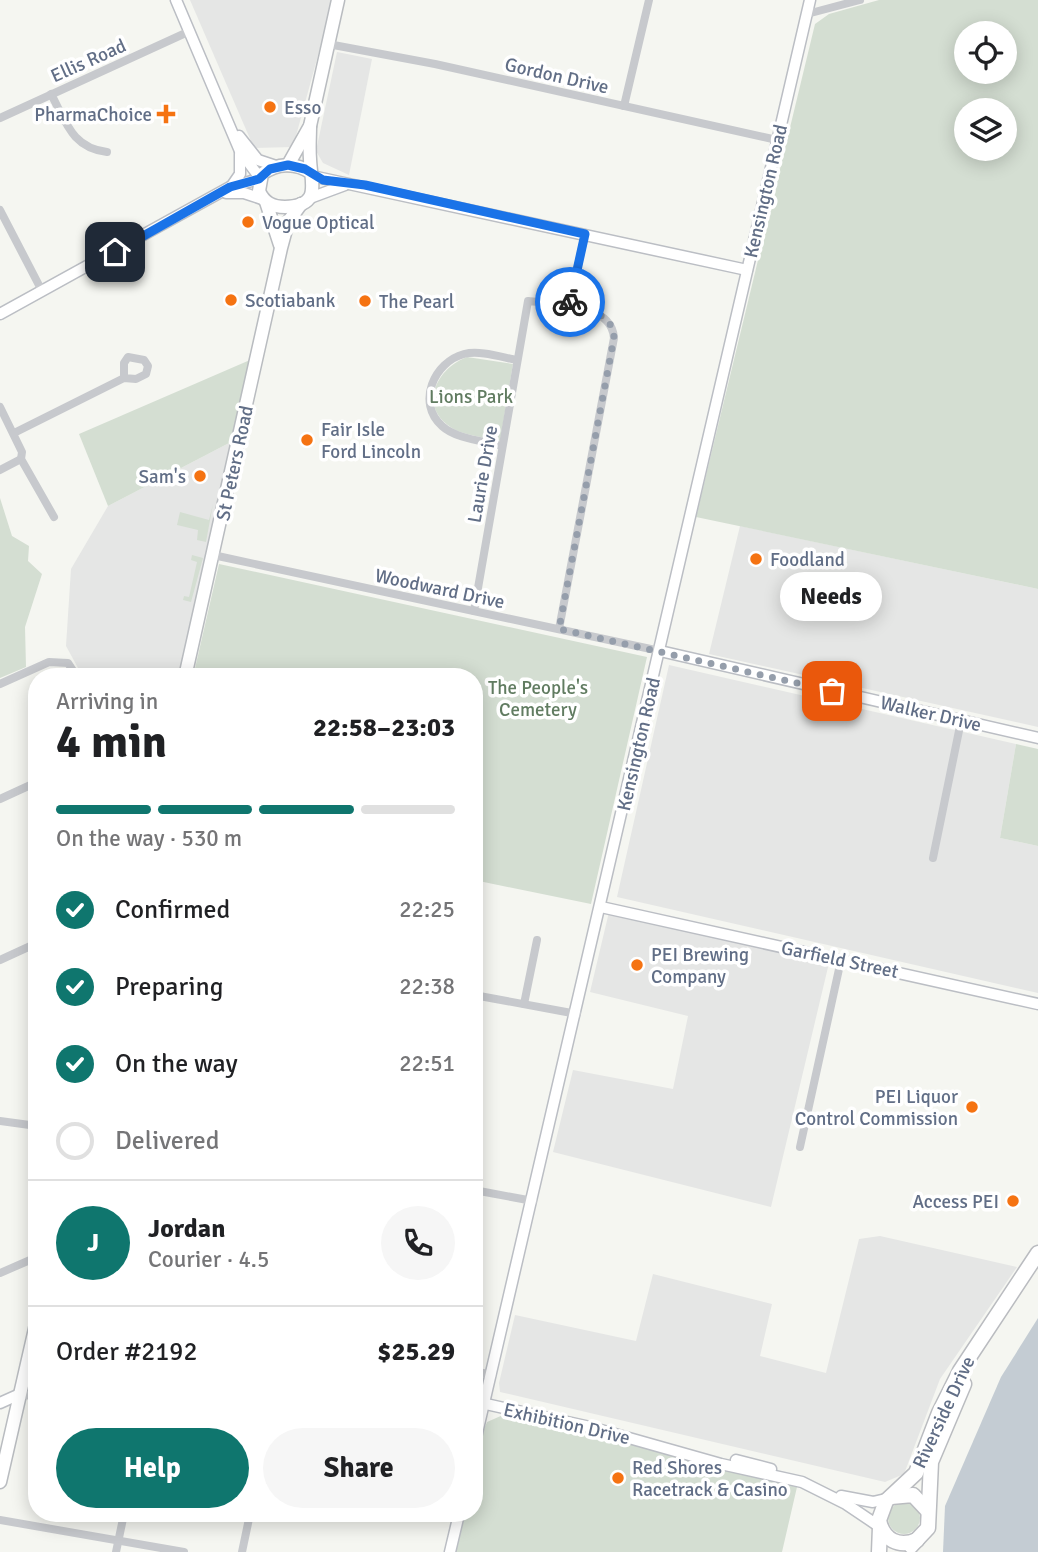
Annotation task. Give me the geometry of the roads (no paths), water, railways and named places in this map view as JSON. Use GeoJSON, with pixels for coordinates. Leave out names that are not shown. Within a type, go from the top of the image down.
{"type":"FeatureCollection","features":[{"type":"Feature","properties":{"kind":"highway","name":"Riverside Drive"},"geometry":{"type":"LineString","coordinates":[[891,1497],[916,1474],[960,1371],[1038,1253]]}},
{"type":"Feature","properties":{"kind":"highway","name":"Riverside Drive"},"geometry":{"type":"LineString","coordinates":[[929,1512],[931,1462],[959,1394],[980,1352],[1038,1270]]}},
{"type":"Feature","properties":{"kind":"highway"},"geometry":{"type":"LineString","coordinates":[[879,1552],[879,1513],[891,1497],[898,1494],[913,1495],[920,1499],[929,1512],[928,1528],[905,1552]]}},
{"type":"Feature","properties":{"kind":"highway"},"geometry":{"type":"LineString","coordinates":[[880,1527],[895,1542],[917,1540]]}},
{"type":"Feature","properties":{"kind":"main road"},"geometry":{"type":"LineString","coordinates":[[281,248],[259,178],[282,166],[298,152],[310,126],[338,0]]}},
{"type":"Feature","properties":{"kind":"main road"},"geometry":{"type":"LineString","coordinates":[[264,200],[286,207],[305,201],[314,187],[310,126]]}},
{"type":"Feature","properties":{"kind":"main road"},"geometry":{"type":"LineString","coordinates":[[282,166],[312,174]]}},
{"type":"Feature","properties":{"kind":"main road","name":"St Peters Road"},"geometry":{"type":"LineString","coordinates":[[187,668],[281,248],[288,222],[305,201]]}},
{"type":"Feature","properties":{"kind":"main road"},"geometry":{"type":"LineString","coordinates":[[0,1482],[28,1359]]}},
{"type":"Feature","properties":{"kind":"street"},"geometry":{"type":"LineString","coordinates":[[0,314],[227,190],[259,178],[240,151],[176,0]]}},
{"type":"Feature","properties":{"kind":"street"},"geometry":{"type":"LineString","coordinates":[[624,106],[649,0]]}},
{"type":"Feature","properties":{"kind":"street","name":"Kensington Road"},"geometry":{"type":"LineString","coordinates":[[483,1415],[810,0]]}},
{"type":"Feature","properties":{"kind":"street"},"geometry":{"type":"LineString","coordinates":[[807,14],[860,0]]}},
{"type":"Feature","properties":{"kind":"street","name":"Ellis Road"},"geometry":{"type":"LineString","coordinates":[[0,118],[190,31]]}},
{"type":"Feature","properties":{"kind":"street","name":"Gordon Drive"},"geometry":{"type":"LineString","coordinates":[[328,44],[777,140]]}},
{"type":"Feature","properties":{"kind":"street"},"geometry":{"type":"LineString","coordinates":[[51,94],[71,132],[89,150],[107,152]]}},
{"type":"Feature","properties":{"kind":"street"},"geometry":{"type":"LineString","coordinates":[[232,129],[258,160],[282,166]]}},
{"type":"Feature","properties":{"kind":"street"},"geometry":{"type":"LineString","coordinates":[[227,190],[240,174],[240,151]]}},
{"type":"Feature","properties":{"kind":"street"},"geometry":{"type":"LineString","coordinates":[[312,174],[747,270]]}},
{"type":"Feature","properties":{"kind":"street"},"geometry":{"type":"LineString","coordinates":[[305,201],[351,183]]}},
{"type":"Feature","properties":{"kind":"street"},"geometry":{"type":"LineString","coordinates":[[227,190],[264,200]]}},
{"type":"Feature","properties":{"kind":"street"},"geometry":{"type":"LineString","coordinates":[[0,210],[42,291]]}},
{"type":"Feature","properties":{"kind":"street"},"geometry":{"type":"LineString","coordinates":[[559,629],[614,338],[610,322],[605,317],[569,306],[585,234]]}},
{"type":"Feature","properties":{"kind":"street","name":"Laurie Drive"},"geometry":{"type":"LineString","coordinates":[[474,611],[528,301],[569,306]]}},
{"type":"Feature","properties":{"kind":"street"},"geometry":{"type":"LineString","coordinates":[[502,446],[443,427],[431,410],[431,386],[443,366],[453,358],[467,353],[517,360]]}},
{"type":"Feature","properties":{"kind":"street"},"geometry":{"type":"LineString","coordinates":[[14,433],[124,378]]}},
{"type":"Feature","properties":{"kind":"street"},"geometry":{"type":"LineString","coordinates":[[0,407],[14,433],[22,459],[54,517]]}},
{"type":"Feature","properties":{"kind":"street"},"geometry":{"type":"LineString","coordinates":[[0,470],[22,459]]}},
{"type":"Feature","properties":{"kind":"street","name":"Woodward Drive"},"geometry":{"type":"LineString","coordinates":[[213,555],[660,651]]}},
{"type":"Feature","properties":{"kind":"street","name":"Walker Drive"},"geometry":{"type":"LineString","coordinates":[[660,651],[1038,738]]}},
{"type":"Feature","properties":{"kind":"street"},"geometry":{"type":"LineString","coordinates":[[39,668],[56,661],[68,663],[71,668]]}},
{"type":"Feature","properties":{"kind":"street"},"geometry":{"type":"LineString","coordinates":[[0,684],[28,672]]}},
{"type":"Feature","properties":{"kind":"street"},"geometry":{"type":"LineString","coordinates":[[933,858],[961,720]]}},
{"type":"Feature","properties":{"kind":"street"},"geometry":{"type":"LineString","coordinates":[[0,799],[28,786]]}},
{"type":"Feature","properties":{"kind":"street","name":"Garfield Street"},"geometry":{"type":"LineString","coordinates":[[601,907],[1038,1004]]}},
{"type":"Feature","properties":{"kind":"street"},"geometry":{"type":"LineString","coordinates":[[524,1004],[537,940]]}},
{"type":"Feature","properties":{"kind":"street"},"geometry":{"type":"LineString","coordinates":[[0,960],[28,947]]}},
{"type":"Feature","properties":{"kind":"street"},"geometry":{"type":"LineString","coordinates":[[800,1147],[841,960]]}},
{"type":"Feature","properties":{"kind":"street"},"geometry":{"type":"LineString","coordinates":[[483,997],[577,1014]]}},
{"type":"Feature","properties":{"kind":"street"},"geometry":{"type":"LineString","coordinates":[[0,1121],[28,1125]]}},
{"type":"Feature","properties":{"kind":"street"},"geometry":{"type":"LineString","coordinates":[[483,1192],[533,1201]]}},
{"type":"Feature","properties":{"kind":"street"},"geometry":{"type":"LineString","coordinates":[[0,1273],[28,1261]]}},
{"type":"Feature","properties":{"kind":"street"},"geometry":{"type":"LineString","coordinates":[[483,1373],[492,1375]]}},
{"type":"Feature","properties":{"kind":"street"},"geometry":{"type":"LineString","coordinates":[[0,1403],[20,1394],[28,1395]]}},
{"type":"Feature","properties":{"kind":"street","name":"Exhibition Drive"},"geometry":{"type":"LineString","coordinates":[[486,1404],[803,1482],[846,1504],[880,1527]]}},
{"type":"Feature","properties":{"kind":"street","name":"Exhibition Drive"},"geometry":{"type":"LineString","coordinates":[[688,1453],[756,1464],[800,1476],[856,1501],[880,1502],[891,1497]]}},
{"type":"Feature","properties":{"kind":"street"},"geometry":{"type":"LineString","coordinates":[[0,1520],[184,1552]]}},
{"type":"Feature","properties":{"kind":"street"},"geometry":{"type":"LineString","coordinates":[[116,1552],[122,1522]]}},
{"type":"Feature","properties":{"kind":"street"},"geometry":{"type":"LineString","coordinates":[[243,1552],[249,1522]]}},
{"type":"Feature","properties":{"kind":"street"},"geometry":{"type":"LineString","coordinates":[[450,1552],[457,1522]]}},
{"type":"Feature","properties":{"kind":"place","name":"Esso"},"geometry":{"type":"Point","coordinates":[270,107]}},
{"type":"Feature","properties":{"kind":"place","name":"PharmaChoice"},"geometry":{"type":"Point","coordinates":[166,114]}},
{"type":"Feature","properties":{"kind":"place","name":"Vogue Optical"},"geometry":{"type":"Point","coordinates":[248,222]}},
{"type":"Feature","properties":{"kind":"place","name":"Scotiabank"},"geometry":{"type":"Point","coordinates":[231,300]}},
{"type":"Feature","properties":{"kind":"place","name":"The Pearl"},"geometry":{"type":"Point","coordinates":[365,301]}},
{"type":"Feature","properties":{"kind":"place","name":"Fair Isle Ford Lincoln"},"geometry":{"type":"Point","coordinates":[307,440]}},
{"type":"Feature","properties":{"kind":"place","name":"Sam's"},"geometry":{"type":"Point","coordinates":[200,476]}},
{"type":"Feature","properties":{"kind":"place","name":"Foodland"},"geometry":{"type":"Point","coordinates":[756,559]}},
{"type":"Feature","properties":{"kind":"place","name":"Needs"},"geometry":{"type":"Point","coordinates":[832,691]}},
{"type":"Feature","properties":{"kind":"place","name":"PEI Brewing Company"},"geometry":{"type":"Point","coordinates":[637,965]}},
{"type":"Feature","properties":{"kind":"place","name":"PEI Liquor Control Commission"},"geometry":{"type":"Point","coordinates":[972,1107]}},
{"type":"Feature","properties":{"kind":"place","name":"Access PEI"},"geometry":{"type":"Point","coordinates":[1013,1201]}},
{"type":"Feature","properties":{"kind":"place","name":"Red Shores Racetrack & Casino"},"geometry":{"type":"Point","coordinates":[618,1478]}},
{"type":"Feature","properties":{"kind":"park label","name":"Lions Park"},"geometry":{"type":"Point","coordinates":[471,396]}},
{"type":"Feature","properties":{"kind":"park label","name":"The People's Cemetery"},"geometry":{"type":"Point","coordinates":[538,698]}}]}
